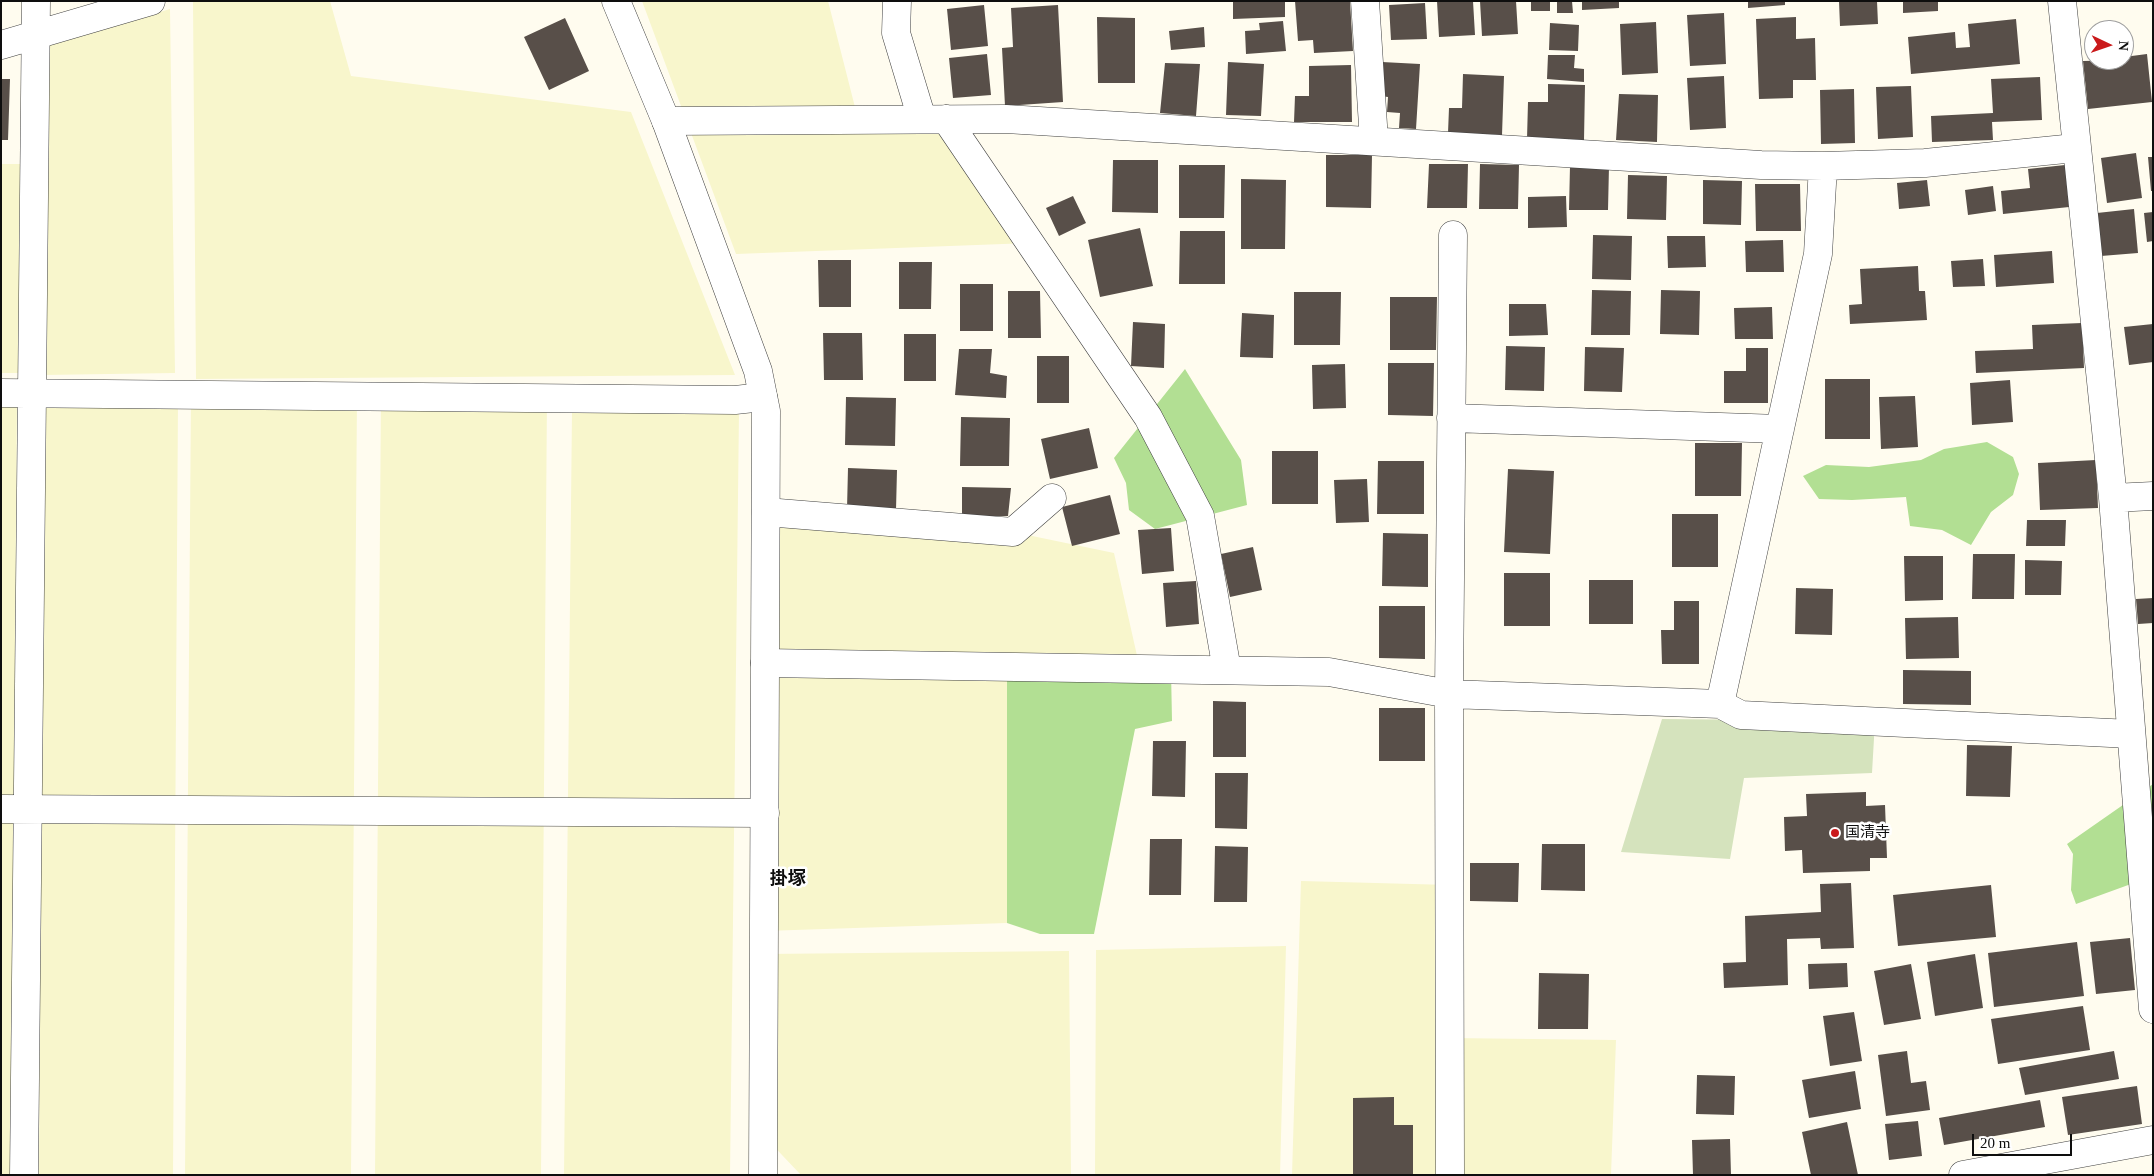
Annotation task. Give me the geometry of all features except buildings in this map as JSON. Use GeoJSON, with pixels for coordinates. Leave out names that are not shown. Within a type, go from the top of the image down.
{"type":"FeatureCollection","features":[{"type":"Feature","properties":{"kind":"street"},"geometry":{"type":"LineString","coordinates":[[24,1175],[14,809],[32,394],[36,1]]}},
{"type":"Feature","properties":{"kind":"street"},"geometry":{"type":"LineString","coordinates":[[1,45],[151,1]]}},
{"type":"Feature","properties":{"kind":"street"},"geometry":{"type":"LineString","coordinates":[[616,1],[666,120],[758,371],[766,411],[763,1175]]}},
{"type":"Feature","properties":{"kind":"street"},"geometry":{"type":"LineString","coordinates":[[897,1],[896,33],[934,119],[1148,417],[1200,516],[1227,670]]}},
{"type":"Feature","properties":{"kind":"street"},"geometry":{"type":"LineString","coordinates":[[1365,1],[1374,141]]}},
{"type":"Feature","properties":{"kind":"street"},"geometry":{"type":"LineString","coordinates":[[2062,1],[2075,148],[2113,498],[2153,1009]]}},
{"type":"Feature","properties":{"kind":"street"},"geometry":{"type":"LineString","coordinates":[[666,120],[1006,119],[1761,165],[1823,166],[1925,163],[2075,148]]}},
{"type":"Feature","properties":{"kind":"street"},"geometry":{"type":"LineString","coordinates":[[1720,704],[1818,254],[1823,166]]}},
{"type":"Feature","properties":{"kind":"street"},"geometry":{"type":"LineString","coordinates":[[1450,1175],[1449,694],[1453,235]]}},
{"type":"Feature","properties":{"kind":"street"},"geometry":{"type":"LineString","coordinates":[[1,393],[726,400],[763,397]]}},
{"type":"Feature","properties":{"kind":"street"},"geometry":{"type":"LineString","coordinates":[[1451,418],[1780,428]]}},
{"type":"Feature","properties":{"kind":"street"},"geometry":{"type":"LineString","coordinates":[[2113,498],[2153,496]]}},
{"type":"Feature","properties":{"kind":"street"},"geometry":{"type":"LineString","coordinates":[[766,512],[1013,532],[1052,498]]}},
{"type":"Feature","properties":{"kind":"street"},"geometry":{"type":"LineString","coordinates":[[765,663],[1329,672],[1449,694],[1720,704],[1741,715],[2131,734]]}},
{"type":"Feature","properties":{"kind":"street"},"geometry":{"type":"LineString","coordinates":[[14,809],[765,813]]}},
{"type":"Feature","properties":{"kind":"street"},"geometry":{"type":"LineString","coordinates":[[1963,1175],[2153,1140]]}},
{"type":"Feature","properties":{"kind":"shaded area"},"geometry":{"type":"Polygon","coordinates":[[[330,1],[351,76],[631,112],[735,375],[196,379],[193,2],[330,1]]]}},
{"type":"Feature","properties":{"kind":"shaded area"},"geometry":{"type":"Polygon","coordinates":[[[642,1],[828,1],[858,119],[946,119],[1030,243],[736,254],[642,1]]]}},
{"type":"Feature","properties":{"kind":"shaded area"},"geometry":{"type":"Polygon","coordinates":[[[170,9],[175,373],[43,375],[47,46],[170,9]]]}},
{"type":"Feature","properties":{"kind":"shaded area"},"geometry":{"type":"Polygon","coordinates":[[[1,164],[20,164],[19,373],[1,373],[1,164]]]}},
{"type":"Feature","properties":{"kind":"shaded area"},"geometry":{"type":"Polygon","coordinates":[[[381,394],[547,395],[541,1175],[375,1175],[381,394]]]}},
{"type":"Feature","properties":{"kind":"shaded area"},"geometry":{"type":"Polygon","coordinates":[[[191,395],[357,396],[351,1175],[185,1175],[191,395]]]}},
{"type":"Feature","properties":{"kind":"shaded area"},"geometry":{"type":"Polygon","coordinates":[[[1,398],[17,398],[11,1175],[1,1175],[1,398]]]}},
{"type":"Feature","properties":{"kind":"shaded area"},"geometry":{"type":"Polygon","coordinates":[[[43,398],[178,401],[173,1175],[39,1175],[43,398]]]}},
{"type":"Feature","properties":{"kind":"shaded area"},"geometry":{"type":"Polygon","coordinates":[[[572,410],[739,411],[730,1175],[564,1175],[572,410]]]}},
{"type":"Feature","properties":{"kind":"shaded area"},"geometry":{"type":"Polygon","coordinates":[[[766,512],[1013,532],[1114,553],[1140,669],[1007,667],[1007,923],[764,931],[766,512]]]}},
{"type":"Feature","properties":{"kind":"shaded area"},"geometry":{"type":"Polygon","coordinates":[[[1301,881],[1450,885],[1450,1038],[1616,1040],[1611,1175],[1292,1175],[1301,881]]]}},
{"type":"Feature","properties":{"kind":"shaded area"},"geometry":{"type":"Polygon","coordinates":[[[1286,946],[1280,1175],[1095,1175],[1096,950],[1286,946]]]}},
{"type":"Feature","properties":{"kind":"shaded area"},"geometry":{"type":"Polygon","coordinates":[[[1069,951],[1071,1175],[801,1175],[763,1135],[764,954],[1069,951]]]}},
{"type":"Feature","properties":{"kind":"green space"},"geometry":{"type":"Polygon","coordinates":[[[1185,369],[1241,460],[1247,505],[1155,529],[1129,510],[1126,483],[1114,458],[1185,369]]]}},
{"type":"Feature","properties":{"kind":"green space"},"geometry":{"type":"Polygon","coordinates":[[[1987,442],[2013,457],[2019,474],[2013,495],[1991,512],[1971,545],[1942,530],[1910,526],[1906,497],[1852,500],[1819,499],[1803,476],[1826,465],[1869,467],[1921,460],[1944,449],[1987,442]]]}},
{"type":"Feature","properties":{"kind":"green space"},"geometry":{"type":"Polygon","coordinates":[[[1007,667],[1171,670],[1172,721],[1135,729],[1094,934],[1040,934],[1007,923],[1007,667]]]}},
{"type":"Feature","properties":{"kind":"green space"},"geometry":{"type":"Polygon","coordinates":[[[1662,719],[1875,721],[1872,773],[1744,778],[1730,859],[1621,852],[1662,719]]]}},
{"type":"Feature","properties":{"kind":"green space"},"geometry":{"type":"Polygon","coordinates":[[[2153,784],[2153,876],[2076,904],[2071,890],[2073,854],[2067,844],[2153,784]]]}},
{"type":"Feature","properties":{"kind":"place","name":"国清寺"},"geometry":{"type":"Point","coordinates":[1835,833]}},
{"type":"Feature","properties":{"kind":"district","name":"掛塚"},"geometry":{"type":"Point","coordinates":[788,879]}}]}
